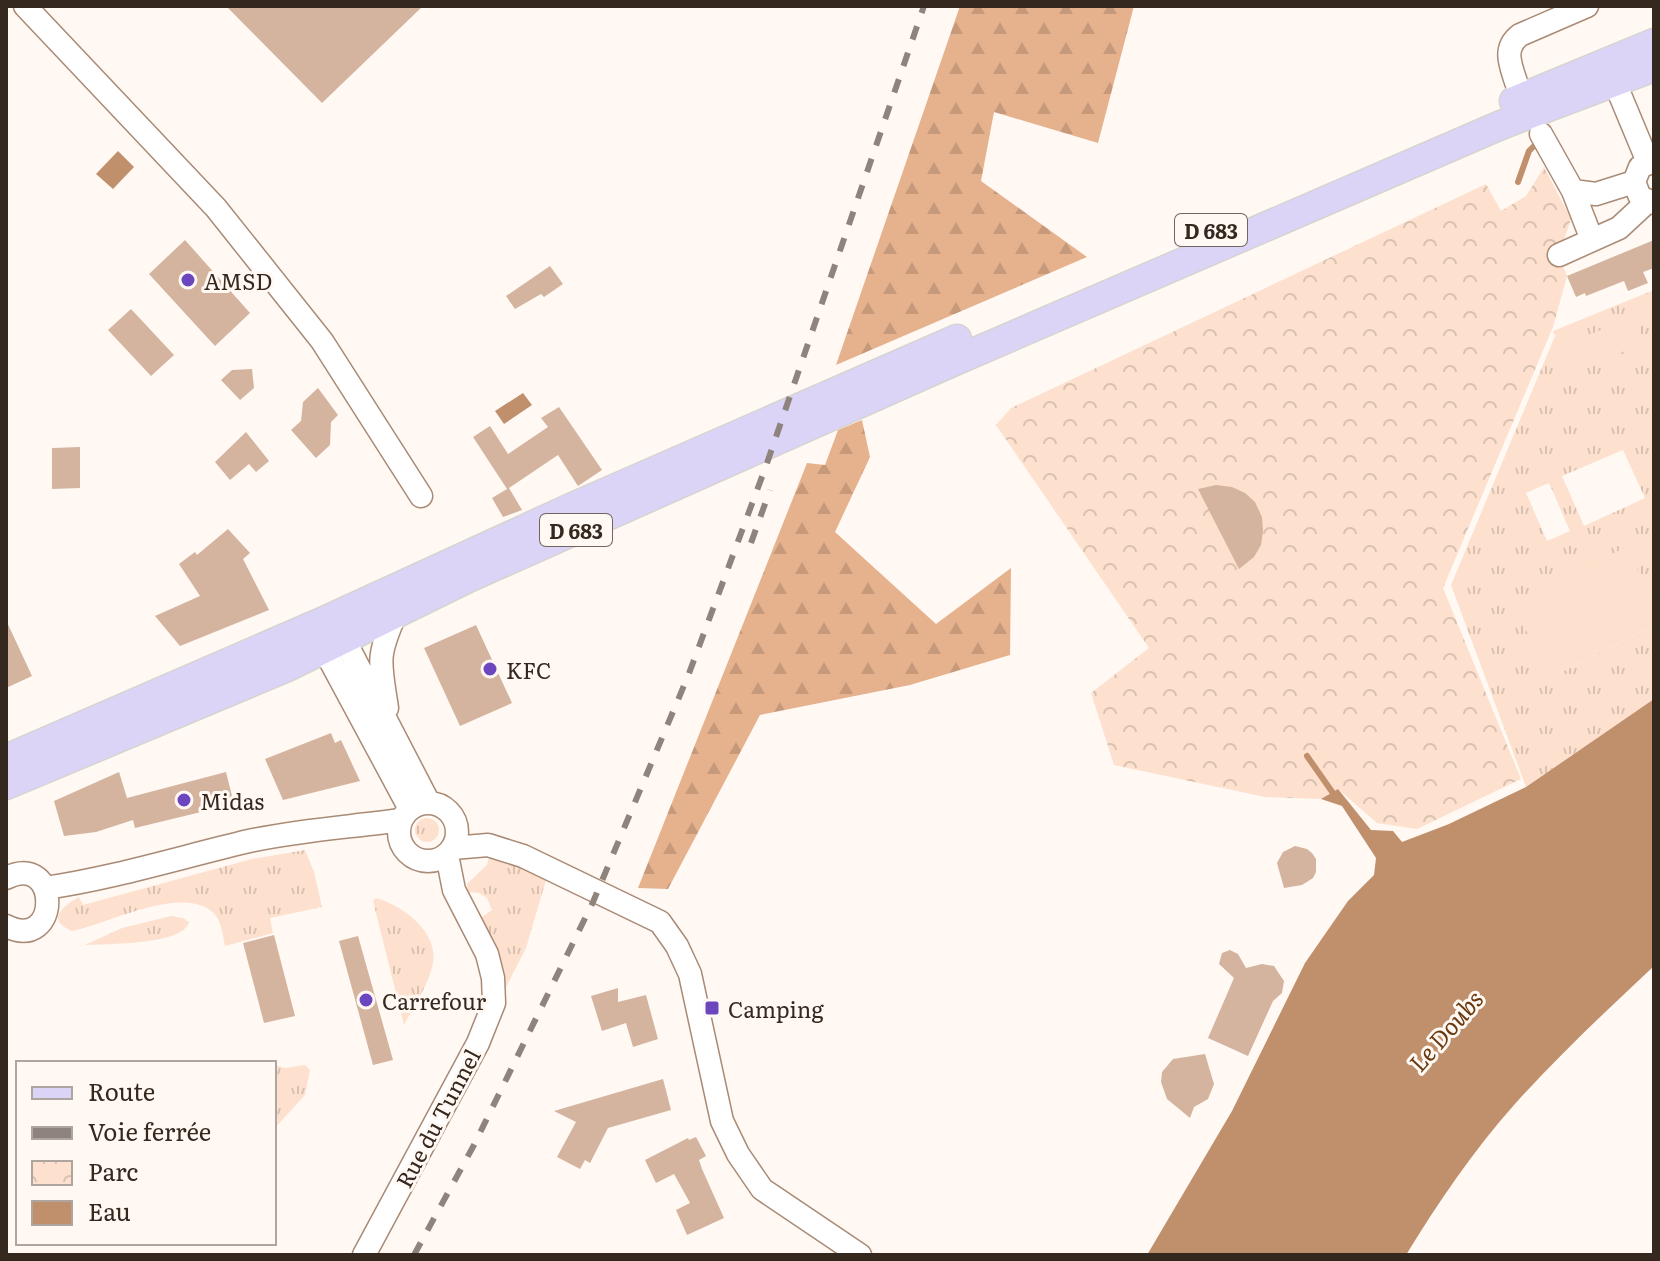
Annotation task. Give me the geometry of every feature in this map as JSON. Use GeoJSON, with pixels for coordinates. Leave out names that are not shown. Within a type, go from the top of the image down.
{"type":"FeatureCollection","features":[{"type":"Feature","properties":{"kind":"main road","name":"D 683"},"geometry":{"type":"LineString","coordinates":[[6,785],[285,668],[330,637],[575,506],[1363,164],[1654,43]]}},
{"type":"Feature","properties":{"kind":"main road"},"geometry":{"type":"LineString","coordinates":[[1615,83],[1623,67],[1654,55]]}},
{"type":"Feature","properties":{"kind":"main road","name":"D 683"},"geometry":{"type":"LineString","coordinates":[[6,759],[396,613],[950,363],[1501,125],[1654,67]]}},
{"type":"Feature","properties":{"kind":"street"},"geometry":{"type":"LineString","coordinates":[[25,6],[216,208],[322,341],[421,496]]}},
{"type":"Feature","properties":{"kind":"street"},"geometry":{"type":"LineString","coordinates":[[1516,82],[1510,64],[1511,42],[1520,35],[1587,6]]}},
{"type":"Feature","properties":{"kind":"street"},"geometry":{"type":"LineString","coordinates":[[1559,255],[1619,228],[1651,203],[1640,197],[1634,182],[1636,174],[1651,162],[1615,83]]}},
{"type":"Feature","properties":{"kind":"street"},"geometry":{"type":"LineString","coordinates":[[1541,134],[1573,191],[1592,240]]}},
{"type":"Feature","properties":{"kind":"street"},"geometry":{"type":"LineString","coordinates":[[1573,191],[1596,194],[1634,182]]}},
{"type":"Feature","properties":{"kind":"street"},"geometry":{"type":"LineString","coordinates":[[396,613],[381,654],[380,672],[389,729],[413,810],[400,843]]}},
{"type":"Feature","properties":{"kind":"street"},"geometry":{"type":"LineString","coordinates":[[330,637],[341,678],[413,810]]}},
{"type":"Feature","properties":{"kind":"street"},"geometry":{"type":"LineString","coordinates":[[330,637],[389,729]]}},
{"type":"Feature","properties":{"kind":"street"},"geometry":{"type":"LineString","coordinates":[[285,668],[325,670],[341,678]]}},
{"type":"Feature","properties":{"kind":"street"},"geometry":{"type":"LineString","coordinates":[[45,888],[80,883],[251,841],[349,827],[413,810],[447,810],[452,843]]}},
{"type":"Feature","properties":{"kind":"street"},"geometry":{"type":"LineString","coordinates":[[349,827],[400,843],[412,857],[430,861],[452,843],[491,834],[523,856],[660,922],[677,946],[690,974],[722,1121],[738,1154],[762,1189],[860,1255]]}},
{"type":"Feature","properties":{"kind":"street","name":"Rue du Tunnel"},"geometry":{"type":"LineString","coordinates":[[452,843],[454,890]]}},
{"type":"Feature","properties":{"kind":"street","name":"Rue du Tunnel"},"geometry":{"type":"LineString","coordinates":[[364,1255],[478,1043],[494,1003],[493,978],[487,954],[454,890],[418,860]]}},
{"type":"Feature","properties":{"kind":"street"},"geometry":{"type":"LineString","coordinates":[[6,878],[31,875],[45,888],[49,904],[43,920],[29,929],[6,926]]}},
{"type":"Feature","properties":{"kind":"green space"},"geometry":{"type":"Polygon","coordinates":[[[960,6],[1134,6],[1098,143],[994,112],[981,181],[1087,257],[836,365],[960,6]]]}},
{"type":"Feature","properties":{"kind":"green space"},"geometry":{"type":"Polygon","coordinates":[[[1544,167],[1571,219],[1559,255],[1567,276],[1553,327],[1443,588],[1521,779],[1417,829],[1377,823],[1338,789],[1321,799],[1265,797],[1114,765],[1091,693],[1149,648],[996,425],[1011,408],[1486,184],[1501,211],[1526,196],[1544,167]]]}},
{"type":"Feature","properties":{"kind":"green space"},"geometry":{"type":"Polygon","coordinates":[[[1654,290],[1654,603],[1625,547],[1550,678],[1654,625],[1654,699],[1526,787],[1451,585],[1555,336],[1553,331],[1654,290]],[[1623,450],[1562,476],[1584,526],[1645,498],[1623,450]],[[1549,483],[1526,493],[1547,541],[1570,531],[1549,483]]]}},
{"type":"Feature","properties":{"kind":"green space"},"geometry":{"type":"Polygon","coordinates":[[[1633,316],[1644,343],[1560,378],[1549,352],[1633,316]]]}},
{"type":"Feature","properties":{"kind":"green space"},"geometry":{"type":"Polygon","coordinates":[[[862,420],[870,457],[835,532],[936,624],[1011,568],[1010,655],[910,685],[760,715],[668,889],[638,888],[807,463],[825,465],[838,430],[862,420]]]}},
{"type":"Feature","properties":{"kind":"green space"},"geometry":{"type":"Polygon","coordinates":[[[1626,547],[1654,603],[1654,625],[1550,678],[1513,604],[1626,547]]]}},
{"type":"Feature","properties":{"kind":"green space"},"geometry":{"type":"Polygon","coordinates":[[[427,818],[436,821],[439,830],[436,839],[427,842],[418,839],[415,830],[418,821],[427,818]]]}},
{"type":"Feature","properties":{"kind":"green space"},"geometry":{"type":"Polygon","coordinates":[[[305,850],[322,907],[270,918],[273,933],[225,946],[216,916],[203,906],[186,903],[146,908],[72,931],[59,922],[59,913],[79,897],[83,905],[252,859],[305,850]]]}},
{"type":"Feature","properties":{"kind":"green space"},"geometry":{"type":"Polygon","coordinates":[[[490,854],[511,860],[546,880],[526,948],[504,991],[479,919],[492,910],[487,898],[468,892],[467,884],[487,865],[490,854]]]}},
{"type":"Feature","properties":{"kind":"green space"},"geometry":{"type":"Polygon","coordinates":[[[376,898],[407,913],[424,931],[433,952],[428,979],[404,1025],[373,901],[376,898]]]}},
{"type":"Feature","properties":{"kind":"green space"},"geometry":{"type":"Polygon","coordinates":[[[171,916],[189,922],[184,930],[143,942],[85,945],[122,928],[171,916]]]}},
{"type":"Feature","properties":{"kind":"green space"},"geometry":{"type":"Polygon","coordinates":[[[305,1065],[310,1070],[305,1095],[276,1127],[276,1066],[285,1068],[305,1065]]]}},
{"type":"Feature","properties":{"kind":"water"},"geometry":{"type":"Polygon","coordinates":[[[118,151],[134,167],[113,189],[96,174],[118,151]]]}},
{"type":"Feature","properties":{"kind":"water"},"geometry":{"type":"Polygon","coordinates":[[[523,393],[532,405],[504,424],[495,411],[523,393]]]}},
{"type":"Feature","properties":{"kind":"water","name":"Le Doubs"},"geometry":{"type":"Polygon","coordinates":[[[1654,699],[1654,966],[1565,1051],[1499,1123],[1457,1178],[1406,1255],[1147,1255],[1232,1111],[1305,963],[1348,901],[1374,875],[1376,858],[1342,806],[1321,799],[1338,789],[1371,830],[1393,831],[1402,842],[1449,824],[1526,787],[1654,699]]]}},
{"type":"Feature","properties":{"kind":"building"},"geometry":{"type":"Polygon","coordinates":[[[226,6],[423,6],[322,103],[226,6]]]}},
{"type":"Feature","properties":{"kind":"building","name":"AMSD"},"geometry":{"type":"Polygon","coordinates":[[[185,240],[250,313],[215,346],[149,274],[185,240]]]}},
{"type":"Feature","properties":{"kind":"building"},"geometry":{"type":"Polygon","coordinates":[[[1654,240],[1654,268],[1643,272],[1648,283],[1628,291],[1624,281],[1576,297],[1567,276],[1654,240]]]}},
{"type":"Feature","properties":{"kind":"building"},"geometry":{"type":"Polygon","coordinates":[[[550,266],[563,284],[544,297],[541,294],[515,309],[506,296],[550,266]]]}},
{"type":"Feature","properties":{"kind":"building"},"geometry":{"type":"Polygon","coordinates":[[[131,309],[174,355],[151,376],[108,330],[131,309]]]}},
{"type":"Feature","properties":{"kind":"building"},"geometry":{"type":"Polygon","coordinates":[[[252,369],[254,388],[240,400],[221,380],[232,370],[252,369]]]}},
{"type":"Feature","properties":{"kind":"building"},"geometry":{"type":"Polygon","coordinates":[[[318,388],[338,415],[331,422],[330,445],[316,458],[291,430],[301,421],[303,402],[318,388]]]}},
{"type":"Feature","properties":{"kind":"building"},"geometry":{"type":"Polygon","coordinates":[[[559,407],[602,470],[578,486],[558,455],[509,488],[522,510],[503,517],[492,498],[507,489],[473,437],[490,426],[508,454],[548,427],[541,418],[559,407]]]}},
{"type":"Feature","properties":{"kind":"building"},"geometry":{"type":"Polygon","coordinates":[[[246,432],[269,461],[256,472],[249,464],[230,480],[215,462],[246,432]]]}},
{"type":"Feature","properties":{"kind":"building"},"geometry":{"type":"Polygon","coordinates":[[[80,447],[80,488],[52,489],[52,448],[80,447]]]}},
{"type":"Feature","properties":{"kind":"building"},"geometry":{"type":"Polygon","coordinates":[[[1216,485],[1245,493],[1255,502],[1262,517],[1261,545],[1254,557],[1239,569],[1198,489],[1216,485]]]}},
{"type":"Feature","properties":{"kind":"building"},"geometry":{"type":"Polygon","coordinates":[[[228,529],[250,553],[243,559],[269,610],[180,646],[155,616],[200,596],[179,564],[195,552],[197,555],[228,529]]]}},
{"type":"Feature","properties":{"kind":"building"},"geometry":{"type":"Polygon","coordinates":[[[6,620],[32,676],[6,688],[6,620]]]}},
{"type":"Feature","properties":{"kind":"building"},"geometry":{"type":"Polygon","coordinates":[[[476,625],[512,703],[460,726],[424,648],[476,625]]]}},
{"type":"Feature","properties":{"kind":"building"},"geometry":{"type":"Polygon","coordinates":[[[331,733],[335,743],[341,740],[360,781],[283,800],[265,759],[331,733]]]}},
{"type":"Feature","properties":{"kind":"building"},"geometry":{"type":"Polygon","coordinates":[[[119,772],[127,798],[226,772],[234,804],[135,828],[133,820],[96,832],[64,836],[54,801],[119,772]]]}},
{"type":"Feature","properties":{"kind":"building"},"geometry":{"type":"Polygon","coordinates":[[[1295,846],[1312,853],[1316,859],[1316,872],[1302,885],[1284,888],[1277,863],[1283,852],[1295,846]]]}},
{"type":"Feature","properties":{"kind":"building"},"geometry":{"type":"Polygon","coordinates":[[[274,935],[295,1016],[264,1023],[243,943],[274,935]]]}},
{"type":"Feature","properties":{"kind":"building","name":"Carrefour"},"geometry":{"type":"Polygon","coordinates":[[[358,936],[393,1060],[373,1065],[339,941],[358,936]]]}},
{"type":"Feature","properties":{"kind":"building"},"geometry":{"type":"Polygon","coordinates":[[[1230,950],[1238,954],[1246,968],[1262,964],[1274,966],[1284,981],[1282,993],[1273,1001],[1248,1056],[1208,1038],[1234,978],[1219,964],[1222,953],[1230,950]]]}},
{"type":"Feature","properties":{"kind":"building"},"geometry":{"type":"Polygon","coordinates":[[[618,988],[618,1002],[646,995],[658,1039],[633,1047],[626,1023],[602,1031],[591,996],[618,988]]]}},
{"type":"Feature","properties":{"kind":"building"},"geometry":{"type":"Polygon","coordinates":[[[1205,1054],[1214,1084],[1208,1099],[1194,1107],[1190,1118],[1167,1099],[1161,1082],[1162,1072],[1173,1059],[1205,1054]]]}},
{"type":"Feature","properties":{"kind":"building"},"geometry":{"type":"Polygon","coordinates":[[[663,1079],[671,1110],[608,1128],[590,1163],[585,1160],[580,1169],[557,1157],[576,1122],[554,1111],[663,1079]]]}},
{"type":"Feature","properties":{"kind":"building"},"geometry":{"type":"Polygon","coordinates":[[[696,1137],[706,1156],[699,1160],[702,1169],[724,1218],[687,1235],[676,1210],[690,1203],[674,1174],[656,1183],[645,1160],[696,1137]]]}},
{"type":"Feature","properties":{"kind":"waterway"},"geometry":{"type":"LineString","coordinates":[[1518,182],[1529,151],[1538,142]]}},
{"type":"Feature","properties":{"kind":"waterway"},"geometry":{"type":"LineString","coordinates":[[1307,756],[1335,796]]}},
{"type":"Feature","properties":{"kind":"railway"},"geometry":{"type":"LineString","coordinates":[[414,1255],[474,1145],[593,902],[688,676],[766,466],[924,6]]}},
{"type":"Feature","properties":{"kind":"railway"},"geometry":{"type":"LineString","coordinates":[[751,543],[770,490]]}},
{"type":"Feature","properties":{"kind":"place","name":"AMSD"},"geometry":{"type":"Point","coordinates":[188,280]}},
{"type":"Feature","properties":{"kind":"place","name":"KFC"},"geometry":{"type":"Point","coordinates":[490,669]}},
{"type":"Feature","properties":{"kind":"place","name":"Midas"},"geometry":{"type":"Point","coordinates":[184,800]}},
{"type":"Feature","properties":{"kind":"place","name":"Carrefour"},"geometry":{"type":"Point","coordinates":[366,1000]}},
{"type":"Feature","properties":{"kind":"place","name":"Camping"},"geometry":{"type":"Point","coordinates":[712,1008]}}]}
